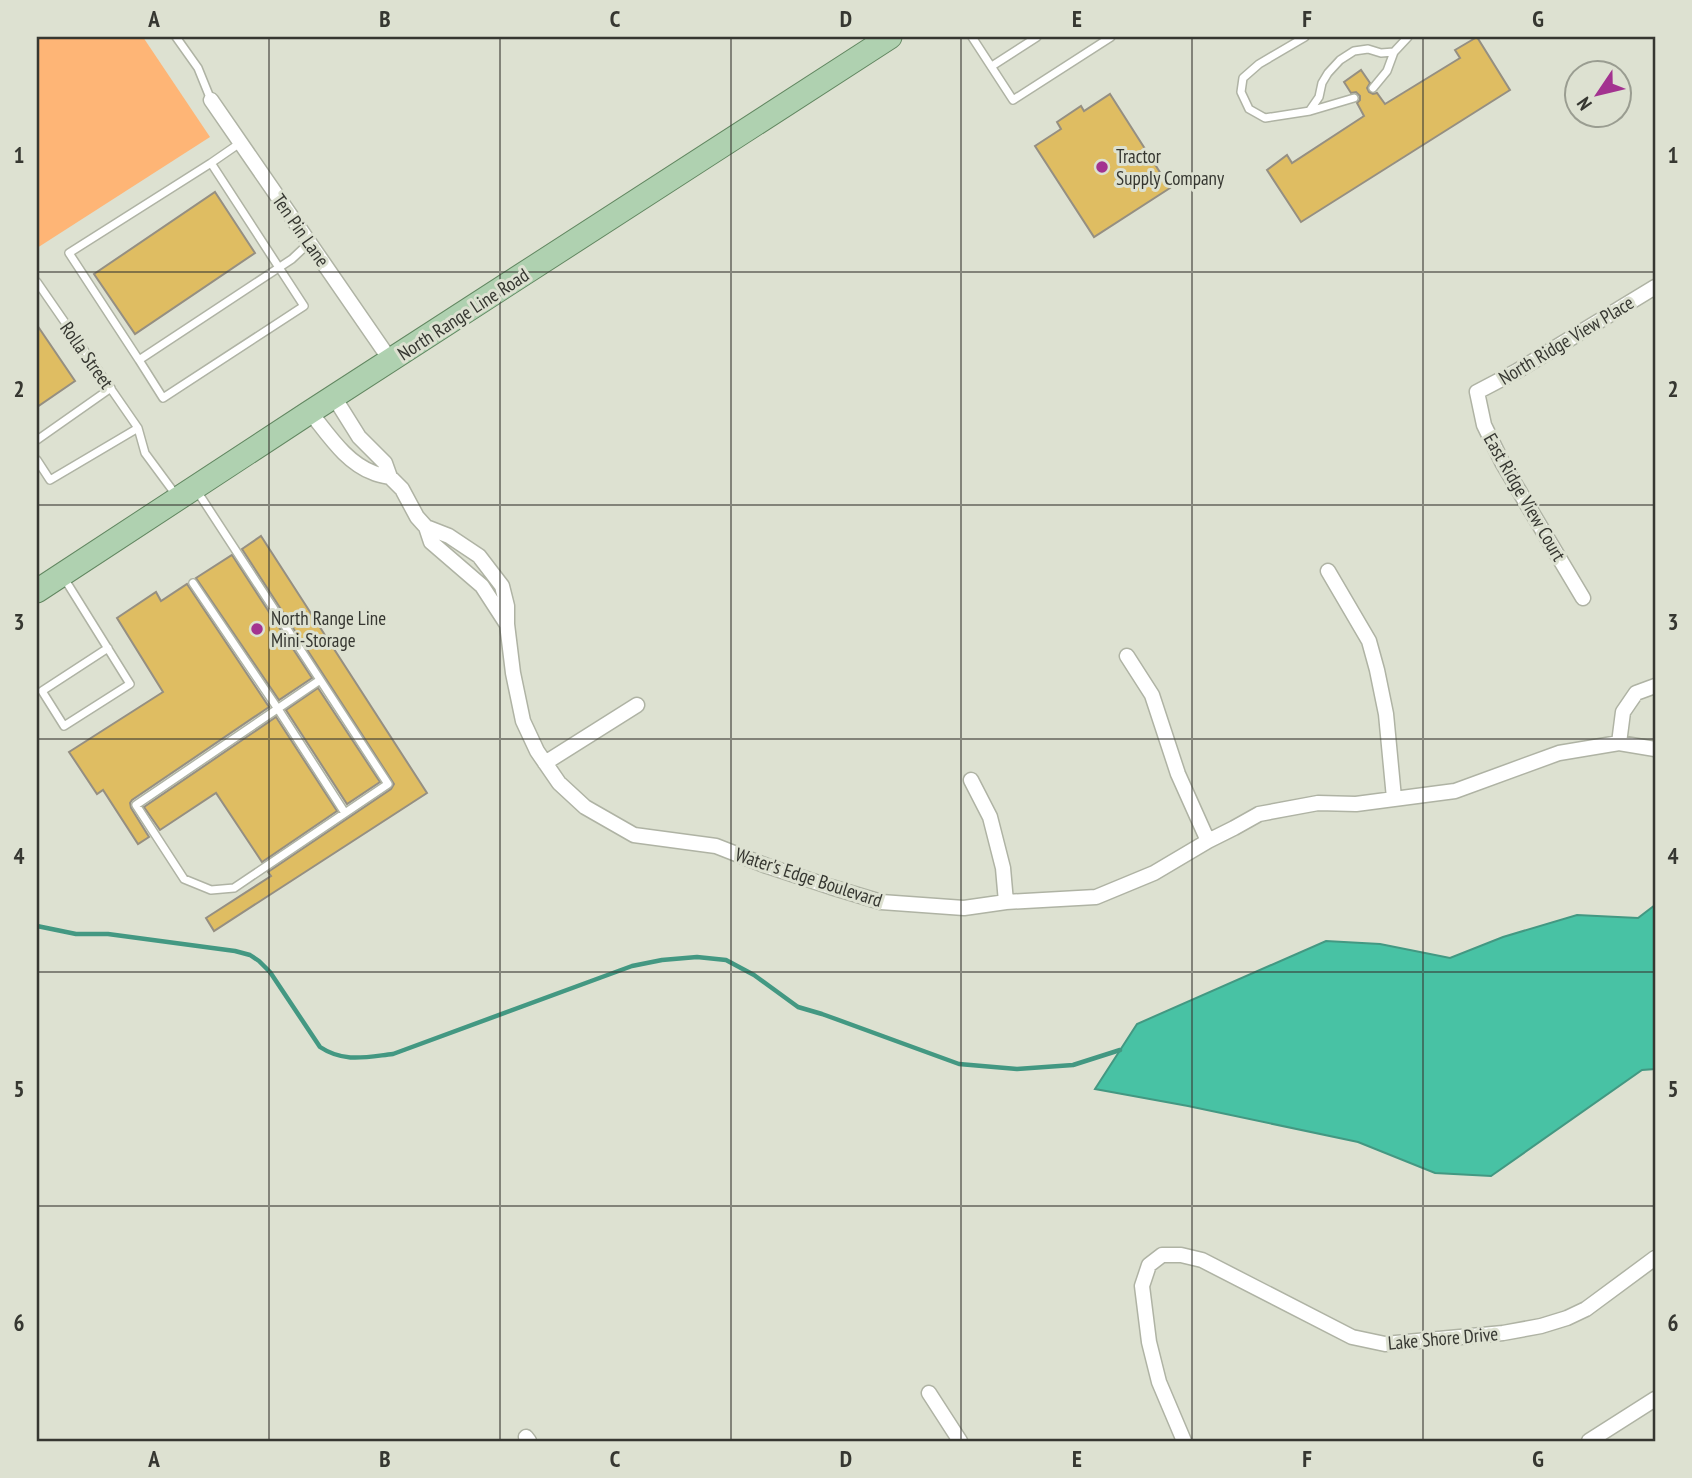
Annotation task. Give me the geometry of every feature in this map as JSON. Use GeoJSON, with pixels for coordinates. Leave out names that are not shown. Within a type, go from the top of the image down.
{"type":"FeatureCollection","features":[{"type":"Feature","properties":{"kind":"main road","name":"North Range Line Road"},"geometry":{"type":"LineString","coordinates":[[37,591],[890,37]]}},
{"type":"Feature","properties":{"kind":"street","name":"Ten Pin Lane"},"geometry":{"type":"LineString","coordinates":[[211,100],[391,361]]}},
{"type":"Feature","properties":{"kind":"street","name":"North Ridge View Place"},"geometry":{"type":"LineString","coordinates":[[1477,392],[1517,371],[1655,287]]}},
{"type":"Feature","properties":{"kind":"street","name":"East Ridge View Court"},"geometry":{"type":"LineString","coordinates":[[1477,392],[1484,425],[1503,464],[1583,598]]}},
{"type":"Feature","properties":{"kind":"street","name":"Water's Edge Boulevard"},"geometry":{"type":"LineString","coordinates":[[334,397],[359,437],[385,463],[390,477],[402,489],[417,517],[426,527],[431,542],[482,586],[507,624]]}},
{"type":"Feature","properties":{"kind":"street"},"geometry":{"type":"LineString","coordinates":[[310,412],[344,452],[359,465],[390,477]]}},
{"type":"Feature","properties":{"kind":"street","name":"Water's Edge Boulevard"},"geometry":{"type":"LineString","coordinates":[[426,527],[449,536],[479,556],[502,586],[507,606],[513,673],[523,721],[537,751],[559,783],[585,807],[634,835],[716,846],[767,866],[881,902],[964,908],[1006,902],[1096,897],[1154,873],[1259,814],[1318,803],[1356,804],[1455,791],[1559,753],[1619,743],[1655,749]]}},
{"type":"Feature","properties":{"kind":"street"},"geometry":{"type":"LineString","coordinates":[[1328,571],[1369,641],[1372,651],[1386,714],[1394,798]]}},
{"type":"Feature","properties":{"kind":"street"},"geometry":{"type":"LineString","coordinates":[[1127,656],[1152,695],[1178,774],[1208,841]]}},
{"type":"Feature","properties":{"kind":"street"},"geometry":{"type":"LineString","coordinates":[[1619,743],[1623,712],[1636,693],[1655,686]]}},
{"type":"Feature","properties":{"kind":"street"},"geometry":{"type":"LineString","coordinates":[[545,762],[637,705]]}},
{"type":"Feature","properties":{"kind":"street"},"geometry":{"type":"LineString","coordinates":[[971,780],[990,817],[1003,867],[1006,902]]}},
{"type":"Feature","properties":{"kind":"street","name":"Lake Shore Drive"},"geometry":{"type":"LineString","coordinates":[[1184,1441],[1158,1382],[1149,1342],[1142,1286],[1149,1265],[1162,1255],[1181,1255],[1202,1260],[1352,1337],[1385,1344],[1503,1333],[1567,1318],[1586,1308],[1655,1258]]}},
{"type":"Feature","properties":{"kind":"street"},"geometry":{"type":"LineString","coordinates":[[929,1393],[960,1441]]}},
{"type":"Feature","properties":{"kind":"street"},"geometry":{"type":"LineString","coordinates":[[1589,1441],[1655,1399]]}},
{"type":"Feature","properties":{"kind":"lane"},"geometry":{"type":"LineString","coordinates":[[176,37],[198,68],[211,100]]}},
{"type":"Feature","properties":{"kind":"lane"},"geometry":{"type":"LineString","coordinates":[[972,37],[1013,100],[1111,37]]}},
{"type":"Feature","properties":{"kind":"lane"},"geometry":{"type":"LineString","coordinates":[[992,66],[1037,37]]}},
{"type":"Feature","properties":{"kind":"lane"},"geometry":{"type":"LineString","coordinates":[[1306,37],[1259,64],[1243,78],[1241,92],[1249,109],[1265,118],[1310,111],[1354,98]]}},
{"type":"Feature","properties":{"kind":"lane"},"geometry":{"type":"LineString","coordinates":[[1373,88],[1387,71],[1394,52],[1408,37]]}},
{"type":"Feature","properties":{"kind":"lane"},"geometry":{"type":"LineString","coordinates":[[1310,111],[1319,97],[1322,83],[1340,60],[1354,51],[1368,49],[1381,53],[1394,52]]}},
{"type":"Feature","properties":{"kind":"lane"},"geometry":{"type":"LineString","coordinates":[[211,163],[304,306],[163,398],[69,253],[240,143]]}},
{"type":"Feature","properties":{"kind":"lane"},"geometry":{"type":"LineString","coordinates":[[139,360],[292,259],[309,242]]}},
{"type":"Feature","properties":{"kind":"lane","name":"Rolla Street"},"geometry":{"type":"LineString","coordinates":[[37,282],[138,428],[145,453],[187,493],[320,680],[388,784],[345,813]]}},
{"type":"Feature","properties":{"kind":"lane"},"geometry":{"type":"LineString","coordinates":[[37,440],[111,388]]}},
{"type":"Feature","properties":{"kind":"lane"},"geometry":{"type":"LineString","coordinates":[[37,460],[50,480],[138,428]]}},
{"type":"Feature","properties":{"kind":"lane"},"geometry":{"type":"LineString","coordinates":[[61,575],[108,648],[130,684],[64,726],[42,691],[108,648]]}},
{"type":"Feature","properties":{"kind":"lane"},"geometry":{"type":"LineString","coordinates":[[193,583],[278,709],[345,813],[234,888],[211,890],[184,879],[136,805],[278,709],[320,680]]}},
{"type":"Feature","properties":{"kind":"shaded area"},"geometry":{"type":"Polygon","coordinates":[[[37,37],[143,37],[210,137],[37,248],[37,37]]]}},
{"type":"Feature","properties":{"kind":"shaded area"},"geometry":{"type":"Polygon","coordinates":[[[1655,905],[1655,1069],[1642,1070],[1491,1176],[1435,1173],[1358,1142],[1095,1089],[1137,1024],[1326,941],[1380,944],[1450,958],[1503,937],[1577,915],[1638,918],[1655,905]]]}},
{"type":"Feature","properties":{"kind":"building"},"geometry":{"type":"Polygon","coordinates":[[[1477,37],[1510,90],[1301,222],[1267,170],[1287,155],[1292,163],[1364,116],[1357,103],[1360,96],[1356,92],[1351,93],[1344,82],[1361,70],[1370,83],[1367,88],[1369,92],[1377,93],[1385,104],[1460,58],[1455,50],[1477,37]]]}},
{"type":"Feature","properties":{"kind":"building","name":"Tractor Supply Company"},"geometry":{"type":"Polygon","coordinates":[[[1110,94],[1170,188],[1094,237],[1035,146],[1061,129],[1057,122],[1081,106],[1084,111],[1110,94]]]}},
{"type":"Feature","properties":{"kind":"building"},"geometry":{"type":"Polygon","coordinates":[[[215,192],[255,253],[135,334],[94,274],[215,192]]]}},
{"type":"Feature","properties":{"kind":"building"},"geometry":{"type":"Polygon","coordinates":[[[37,325],[75,381],[37,407],[37,325]]]}},
{"type":"Feature","properties":{"kind":"building"},"geometry":{"type":"Polygon","coordinates":[[[261,536],[427,793],[214,931],[206,918],[271,876],[268,872],[391,789],[394,784],[242,549],[261,536]]]}},
{"type":"Feature","properties":{"kind":"building","name":"North Range Line Mini-Storage"},"geometry":{"type":"Polygon","coordinates":[[[232,555],[312,678],[279,700],[196,578],[232,555]]]}},
{"type":"Feature","properties":{"kind":"building"},"geometry":{"type":"Polygon","coordinates":[[[187,584],[269,707],[132,800],[131,808],[149,837],[138,844],[103,790],[97,794],[69,752],[163,692],[117,618],[156,592],[161,601],[187,584]]]}},
{"type":"Feature","properties":{"kind":"building"},"geometry":{"type":"Polygon","coordinates":[[[318,688],[380,782],[347,804],[286,710],[318,688]]]}},
{"type":"Feature","properties":{"kind":"building"},"geometry":{"type":"Polygon","coordinates":[[[276,717],[337,811],[262,862],[216,793],[160,830],[144,807],[276,717]]]}},
{"type":"Feature","properties":{"kind":"waterway"},"geometry":{"type":"LineString","coordinates":[[37,926],[76,934],[108,934],[250,955],[270,972],[320,1047],[347,1057],[393,1054],[632,966],[697,957],[726,960],[754,975],[798,1007],[959,1064],[1017,1069],[1073,1065],[1120,1050]]}},
{"type":"Feature","properties":{"kind":"place","name":"Tractor Supply Company"},"geometry":{"type":"Point","coordinates":[1102,167]}},
{"type":"Feature","properties":{"kind":"place","name":"North Range Line Mini-Storage"},"geometry":{"type":"Point","coordinates":[257,629]}}]}
